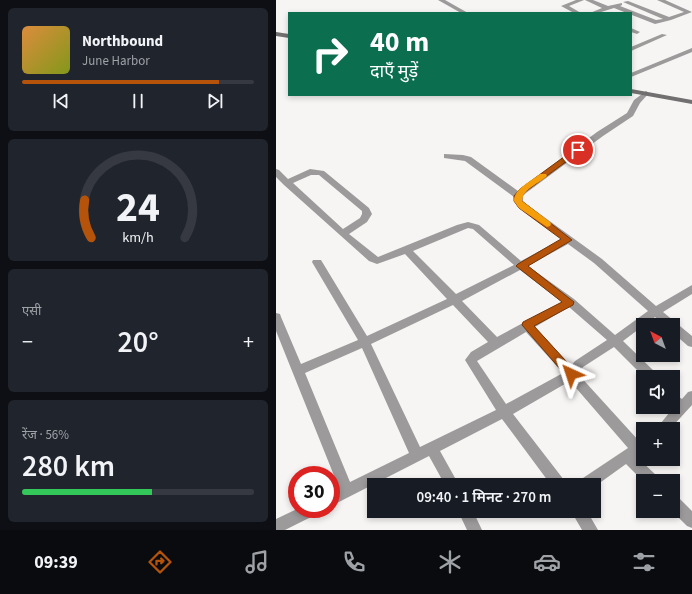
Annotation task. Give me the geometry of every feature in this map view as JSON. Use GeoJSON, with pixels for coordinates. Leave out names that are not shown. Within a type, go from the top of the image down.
{"type":"FeatureCollection","features":[{"type":"Feature","properties":{"kind":"street"},"geometry":{"type":"LineString","coordinates":[[441,0],[463,12]]}},
{"type":"Feature","properties":{"kind":"street"},"geometry":{"type":"LineString","coordinates":[[566,0],[572,3]]}},
{"type":"Feature","properties":{"kind":"street"},"geometry":{"type":"LineString","coordinates":[[576,12],[564,6],[581,0]]}},
{"type":"Feature","properties":{"kind":"street"},"geometry":{"type":"LineString","coordinates":[[588,0],[607,8]]}},
{"type":"Feature","properties":{"kind":"street"},"geometry":{"type":"LineString","coordinates":[[632,13],[656,22],[689,12],[660,0]]}},
{"type":"Feature","properties":{"kind":"street"},"geometry":{"type":"LineString","coordinates":[[596,12],[629,1],[669,19]]}},
{"type":"Feature","properties":{"kind":"street"},"geometry":{"type":"LineString","coordinates":[[615,6],[630,12]]}},
{"type":"Feature","properties":{"kind":"street"},"geometry":{"type":"LineString","coordinates":[[276,34],[288,36]]}},
{"type":"Feature","properties":{"kind":"street"},"geometry":{"type":"LineString","coordinates":[[632,49],[664,35]]}},
{"type":"Feature","properties":{"kind":"street"},"geometry":{"type":"LineString","coordinates":[[632,75],[692,50]]}},
{"type":"Feature","properties":{"kind":"street"},"geometry":{"type":"LineString","coordinates":[[632,91],[692,102]]}},
{"type":"Feature","properties":{"kind":"street"},"geometry":{"type":"LineString","coordinates":[[646,94],[637,102],[630,114],[594,138],[522,191],[518,196],[518,201],[522,206],[568,240],[598,260],[663,318]]}},
{"type":"Feature","properties":{"kind":"street"},"geometry":{"type":"LineString","coordinates":[[447,156],[463,156],[518,196]]}},
{"type":"Feature","properties":{"kind":"street"},"geometry":{"type":"LineString","coordinates":[[276,172],[372,259],[378,261],[468,225],[476,227],[521,266],[570,302],[615,341],[645,370]]}},
{"type":"Feature","properties":{"kind":"street"},"geometry":{"type":"LineString","coordinates":[[287,183],[310,172],[321,173],[366,210],[367,214],[364,220],[343,233]]}},
{"type":"Feature","properties":{"kind":"street"},"geometry":{"type":"LineString","coordinates":[[298,371],[365,343],[456,299],[568,240]]}},
{"type":"Feature","properties":{"kind":"street"},"geometry":{"type":"LineString","coordinates":[[407,250],[456,299],[496,343]]}},
{"type":"Feature","properties":{"kind":"street"},"geometry":{"type":"LineString","coordinates":[[317,262],[365,343],[417,455]]}},
{"type":"Feature","properties":{"kind":"street"},"geometry":{"type":"LineString","coordinates":[[340,494],[504,412],[571,374],[578,364],[692,289]]}},
{"type":"Feature","properties":{"kind":"street"},"geometry":{"type":"LineString","coordinates":[[554,478],[504,412],[471,360],[475,355],[570,302]]}},
{"type":"Feature","properties":{"kind":"street"},"geometry":{"type":"LineString","coordinates":[[276,317],[347,491]]}},
{"type":"Feature","properties":{"kind":"street"},"geometry":{"type":"LineString","coordinates":[[527,325],[636,450],[595,478]]}},
{"type":"Feature","properties":{"kind":"street"},"geometry":{"type":"LineString","coordinates":[[680,333],[692,344]]}},
{"type":"Feature","properties":{"kind":"street"},"geometry":{"type":"LineString","coordinates":[[680,401],[692,396]]}},
{"type":"Feature","properties":{"kind":"street"},"geometry":{"type":"LineString","coordinates":[[432,448],[448,478]]}},
{"type":"Feature","properties":{"kind":"street"},"geometry":{"type":"LineString","coordinates":[[680,509],[692,521]]}},
{"type":"Feature","properties":{"kind":"street"},"geometry":{"type":"LineString","coordinates":[[276,527],[294,518]]}},
{"type":"Feature","properties":{"kind":"street"},"geometry":{"type":"LineString","coordinates":[[469,518],[475,530]]}},
{"type":"Feature","properties":{"kind":"street"},"geometry":{"type":"LineString","coordinates":[[583,518],[591,530]]}},
{"type":"Feature","properties":{"kind":"slow traffic"},"geometry":{"type":"LineString","coordinates":[[543,176],[522,191],[518,196],[518,201],[522,206],[547,224]]}},
{"type":"Feature","properties":{"kind":"route"},"geometry":{"type":"LineString","coordinates":[[571,374],[527,325],[570,302],[521,266],[568,240],[522,206],[518,201],[518,196],[522,191],[578,150]]}}]}
